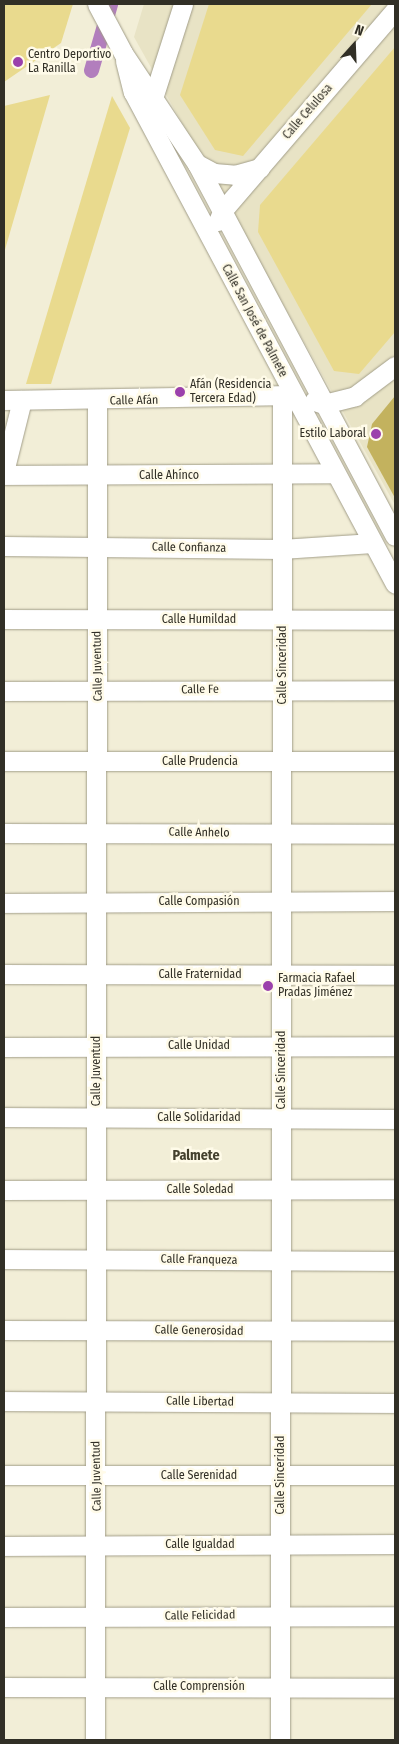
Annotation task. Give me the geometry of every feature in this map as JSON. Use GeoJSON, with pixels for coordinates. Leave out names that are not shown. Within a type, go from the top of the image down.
{"type":"FeatureCollection","features":[{"type":"Feature","properties":{"kind":"street","name":"Calle San José de Palmete"},"geometry":{"type":"LineString","coordinates":[[97,4],[123,53],[154,95],[223,210],[395,536]]}},
{"type":"Feature","properties":{"kind":"street"},"geometry":{"type":"LineString","coordinates":[[154,95],[183,4]]}},
{"type":"Feature","properties":{"kind":"street","name":"Calle Celulosa"},"geometry":{"type":"LineString","coordinates":[[211,239],[223,210],[395,10]]}},
{"type":"Feature","properties":{"kind":"street","name":"Calle San José de Palmete"},"geometry":{"type":"LineString","coordinates":[[123,53],[132,92],[211,239],[288,397],[395,584]]}},
{"type":"Feature","properties":{"kind":"street"},"geometry":{"type":"LineString","coordinates":[[197,164],[214,173],[234,175],[260,168]]}},
{"type":"Feature","properties":{"kind":"street"},"geometry":{"type":"LineString","coordinates":[[324,404],[356,396],[395,366]]}},
{"type":"Feature","properties":{"kind":"street"},"geometry":{"type":"LineString","coordinates":[[288,397],[354,460]]}},
{"type":"Feature","properties":{"kind":"street","name":"Calle Afán"},"geometry":{"type":"LineString","coordinates":[[13,400],[97,401],[288,397],[324,404]]}},
{"type":"Feature","properties":{"kind":"street","name":"Calle Sinceridad"},"geometry":{"type":"LineString","coordinates":[[280,1740],[283,902],[283,620],[281,549],[282,476],[288,397]]}},
{"type":"Feature","properties":{"kind":"street"},"geometry":{"type":"LineString","coordinates":[[4,473],[13,400]]}},
{"type":"Feature","properties":{"kind":"street","name":"Calle Juventud"},"geometry":{"type":"LineString","coordinates":[[95,1740],[97,1546],[96,1258],[98,1191],[97,401]]}},
{"type":"Feature","properties":{"kind":"street","name":"Calle Ahínco"},"geometry":{"type":"LineString","coordinates":[[4,473],[97,477],[282,476],[333,473]]}},
{"type":"Feature","properties":{"kind":"street","name":"Calle Confianza"},"geometry":{"type":"LineString","coordinates":[[4,546],[281,549],[373,543]]}},
{"type":"Feature","properties":{"kind":"street","name":"Calle Humildad"},"geometry":{"type":"LineString","coordinates":[[4,619],[395,620]]}},
{"type":"Feature","properties":{"kind":"street","name":"Calle Fe"},"geometry":{"type":"LineString","coordinates":[[4,691],[395,690]]}},
{"type":"Feature","properties":{"kind":"street","name":"Calle Prudencia"},"geometry":{"type":"LineString","coordinates":[[4,761],[395,761]]}},
{"type":"Feature","properties":{"kind":"street","name":"Calle Anhelo"},"geometry":{"type":"LineString","coordinates":[[4,832],[395,834]]}},
{"type":"Feature","properties":{"kind":"street","name":"Calle Compasión"},"geometry":{"type":"LineString","coordinates":[[4,903],[395,901]]}},
{"type":"Feature","properties":{"kind":"street","name":"Calle Fraternidad"},"geometry":{"type":"LineString","coordinates":[[4,974],[395,975]]}},
{"type":"Feature","properties":{"kind":"street","name":"Calle Unidad"},"geometry":{"type":"LineString","coordinates":[[4,1047],[395,1046]]}},
{"type":"Feature","properties":{"kind":"street","name":"Calle Solidaridad"},"geometry":{"type":"LineString","coordinates":[[4,1117],[395,1119]]}},
{"type":"Feature","properties":{"kind":"street","name":"Calle Soledad"},"geometry":{"type":"LineString","coordinates":[[4,1190],[395,1189]]}},
{"type":"Feature","properties":{"kind":"street","name":"Calle Franqueza"},"geometry":{"type":"LineString","coordinates":[[4,1259],[96,1258],[282,1262],[395,1260]]}},
{"type":"Feature","properties":{"kind":"street","name":"Calle Generosidad"},"geometry":{"type":"LineString","coordinates":[[4,1330],[395,1331]]}},
{"type":"Feature","properties":{"kind":"street","name":"Calle Libertad"},"geometry":{"type":"LineString","coordinates":[[4,1401],[280,1404],[395,1403]]}},
{"type":"Feature","properties":{"kind":"street","name":"Calle Serenidad"},"geometry":{"type":"LineString","coordinates":[[4,1475],[395,1475]]}},
{"type":"Feature","properties":{"kind":"street","name":"Calle Igualdad"},"geometry":{"type":"LineString","coordinates":[[4,1546],[395,1544]]}},
{"type":"Feature","properties":{"kind":"street","name":"Calle Felicidad"},"geometry":{"type":"LineString","coordinates":[[4,1617],[395,1616]]}},
{"type":"Feature","properties":{"kind":"street","name":"Calle Comprensión"},"geometry":{"type":"LineString","coordinates":[[4,1687],[395,1688]]}},
{"type":"Feature","properties":{"kind":"shaded area","name":"Centro Deportivo La Ranilla"},"geometry":{"type":"Polygon","coordinates":[[[4,4],[73,4],[61,43],[4,82],[4,4]]]}},
{"type":"Feature","properties":{"kind":"shaded area"},"geometry":{"type":"Polygon","coordinates":[[[144,4],[395,4],[395,505],[134,37],[144,4]]]}},
{"type":"Feature","properties":{"kind":"shaded area"},"geometry":{"type":"Polygon","coordinates":[[[209,4],[372,4],[243,156],[215,150],[180,95],[209,4]]]}},
{"type":"Feature","properties":{"kind":"shaded area"},"geometry":{"type":"Polygon","coordinates":[[[395,47],[395,332],[359,374],[334,371],[258,232],[260,205],[395,47]]]}},
{"type":"Feature","properties":{"kind":"shaded area"},"geometry":{"type":"Polygon","coordinates":[[[50,95],[4,253],[4,106],[50,95]]]}},
{"type":"Feature","properties":{"kind":"shaded area"},"geometry":{"type":"Polygon","coordinates":[[[112,96],[130,128],[51,384],[26,384],[112,96]]]}},
{"type":"Feature","properties":{"kind":"building"},"geometry":{"type":"Polygon","coordinates":[[[395,396],[395,498],[367,447],[372,424],[395,396]]]}},
{"type":"Feature","properties":{"kind":"waterway"},"geometry":{"type":"LineString","coordinates":[[91,70],[110,4]]}},
{"type":"Feature","properties":{"kind":"place","name":"Centro Deportivo La Ranilla"},"geometry":{"type":"Point","coordinates":[18,62]}},
{"type":"Feature","properties":{"kind":"place","name":"Afán (Residencia Tercera Edad)"},"geometry":{"type":"Point","coordinates":[180,392]}},
{"type":"Feature","properties":{"kind":"place","name":"Estilo Laboral"},"geometry":{"type":"Point","coordinates":[376,434]}},
{"type":"Feature","properties":{"kind":"place","name":"Farmacia Rafael Pradas Jiménez"},"geometry":{"type":"Point","coordinates":[268,986]}},
{"type":"Feature","properties":{"kind":"district","name":"Palmete"},"geometry":{"type":"Point","coordinates":[196,1156]}}]}
